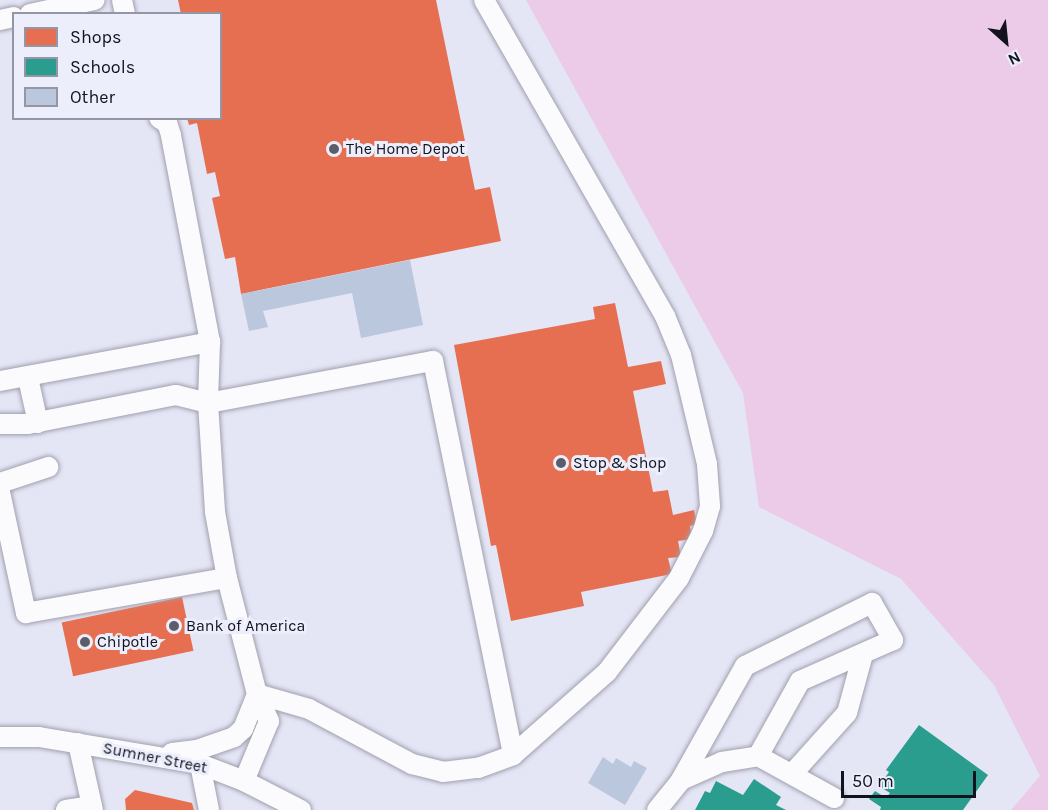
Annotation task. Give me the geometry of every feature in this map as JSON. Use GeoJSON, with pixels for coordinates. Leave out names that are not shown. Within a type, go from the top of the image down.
{"type":"FeatureCollection","features":[{"type":"Feature","properties":{"kind":"street"},"geometry":{"type":"LineString","coordinates":[[39,12],[95,0]]}},
{"type":"Feature","properties":{"kind":"street"},"geometry":{"type":"LineString","coordinates":[[257,694],[309,709],[412,764],[443,772],[478,768],[513,755],[607,672],[647,624],[688,561],[703,531],[710,506],[707,464],[681,355],[665,315],[484,0]]}},
{"type":"Feature","properties":{"kind":"street"},"geometry":{"type":"LineString","coordinates":[[162,120],[167,123],[171,135],[210,342],[208,403],[215,512],[227,578],[257,694],[269,721],[252,785],[264,810]]}},
{"type":"Feature","properties":{"kind":"street"},"geometry":{"type":"LineString","coordinates":[[0,381],[28,378],[210,342]]}},
{"type":"Feature","properties":{"kind":"street"},"geometry":{"type":"LineString","coordinates":[[0,424],[33,423],[176,396],[208,403],[433,362],[513,755]]}},
{"type":"Feature","properties":{"kind":"street"},"geometry":{"type":"LineString","coordinates":[[28,378],[33,423]]}},
{"type":"Feature","properties":{"kind":"street"},"geometry":{"type":"LineString","coordinates":[[0,437],[33,423]]}},
{"type":"Feature","properties":{"kind":"street"},"geometry":{"type":"LineString","coordinates":[[0,483],[48,467]]}},
{"type":"Feature","properties":{"kind":"street"},"geometry":{"type":"LineString","coordinates":[[0,492],[26,613],[227,578]]}},
{"type":"Feature","properties":{"kind":"street"},"geometry":{"type":"LineString","coordinates":[[657,810],[681,780],[745,666],[872,603],[893,640],[800,681],[758,756]]}},
{"type":"Feature","properties":{"kind":"street"},"geometry":{"type":"LineString","coordinates":[[792,774],[847,713],[863,654]]}},
{"type":"Feature","properties":{"kind":"street"},"geometry":{"type":"LineString","coordinates":[[151,756],[197,750],[234,737],[243,729],[257,694]]}},
{"type":"Feature","properties":{"kind":"street","name":"Sumner Street"},"geometry":{"type":"LineString","coordinates":[[0,737],[78,743],[200,764],[252,785],[301,810]]}},
{"type":"Feature","properties":{"kind":"street"},"geometry":{"type":"LineString","coordinates":[[66,810],[93,808],[78,743]]}},
{"type":"Feature","properties":{"kind":"street"},"geometry":{"type":"LineString","coordinates":[[681,780],[722,762],[758,756],[834,798]]}},
{"type":"Feature","properties":{"kind":"street"},"geometry":{"type":"LineString","coordinates":[[200,764],[209,810]]}},
{"type":"Feature","properties":{"kind":"shaded area"},"geometry":{"type":"Polygon","coordinates":[[[526,0],[1048,0],[1048,810],[1011,810],[1040,776],[994,685],[901,579],[759,507],[743,393],[526,0]]]}},
{"type":"Feature","properties":{"kind":"building: Shops","name":"The Home Depot"},"geometry":{"type":"Polygon","coordinates":[[[178,0],[436,0],[475,190],[490,187],[501,241],[241,294],[235,257],[225,259],[212,198],[220,196],[215,172],[207,174],[197,123],[189,125],[188,120],[222,120],[222,12],[181,12],[178,0]]]}},
{"type":"Feature","properties":{"kind":"building: Shops","name":"Stop & Shop"},"geometry":{"type":"Polygon","coordinates":[[[615,303],[628,367],[661,361],[666,384],[633,391],[653,492],[668,490],[673,515],[694,510],[697,524],[690,526],[692,539],[678,541],[681,557],[668,558],[672,574],[581,592],[584,606],[511,621],[496,545],[491,546],[454,345],[595,319],[593,307],[615,303]]]}},
{"type":"Feature","properties":{"kind":"building: Shops"},"geometry":{"type":"Polygon","coordinates":[[[182,597],[193,651],[73,676],[62,623],[182,597]]]}},
{"type":"Feature","properties":{"kind":"building: Shops"},"geometry":{"type":"Polygon","coordinates":[[[135,790],[192,803],[194,810],[126,810],[125,799],[135,790]]]}},
{"type":"Feature","properties":{"kind":"building: Schools"},"geometry":{"type":"Polygon","coordinates":[[[919,725],[988,775],[963,810],[880,810],[881,807],[869,799],[875,791],[886,798],[890,793],[879,786],[889,772],[886,770],[919,725]]]}},
{"type":"Feature","properties":{"kind":"building: Schools"},"geometry":{"type":"Polygon","coordinates":[[[754,779],[781,797],[776,805],[786,810],[695,810],[705,791],[710,793],[716,781],[743,795],[754,779]]]}},
{"type":"Feature","properties":{"kind":"building: Other"},"geometry":{"type":"Polygon","coordinates":[[[410,260],[423,325],[361,338],[352,293],[263,311],[268,327],[249,331],[241,294],[410,260]]]}},
{"type":"Feature","properties":{"kind":"building: Other"},"geometry":{"type":"Polygon","coordinates":[[[603,757],[613,764],[616,758],[631,767],[634,761],[647,768],[625,805],[588,783],[603,757]]]}},
{"type":"Feature","properties":{"kind":"place","name":"The Home Depot"},"geometry":{"type":"Point","coordinates":[334,149]}},
{"type":"Feature","properties":{"kind":"place","name":"Stop & Shop"},"geometry":{"type":"Point","coordinates":[561,463]}},
{"type":"Feature","properties":{"kind":"place","name":"Bank of America"},"geometry":{"type":"Point","coordinates":[174,626]}},
{"type":"Feature","properties":{"kind":"place","name":"Chipotle"},"geometry":{"type":"Point","coordinates":[85,642]}}]}
